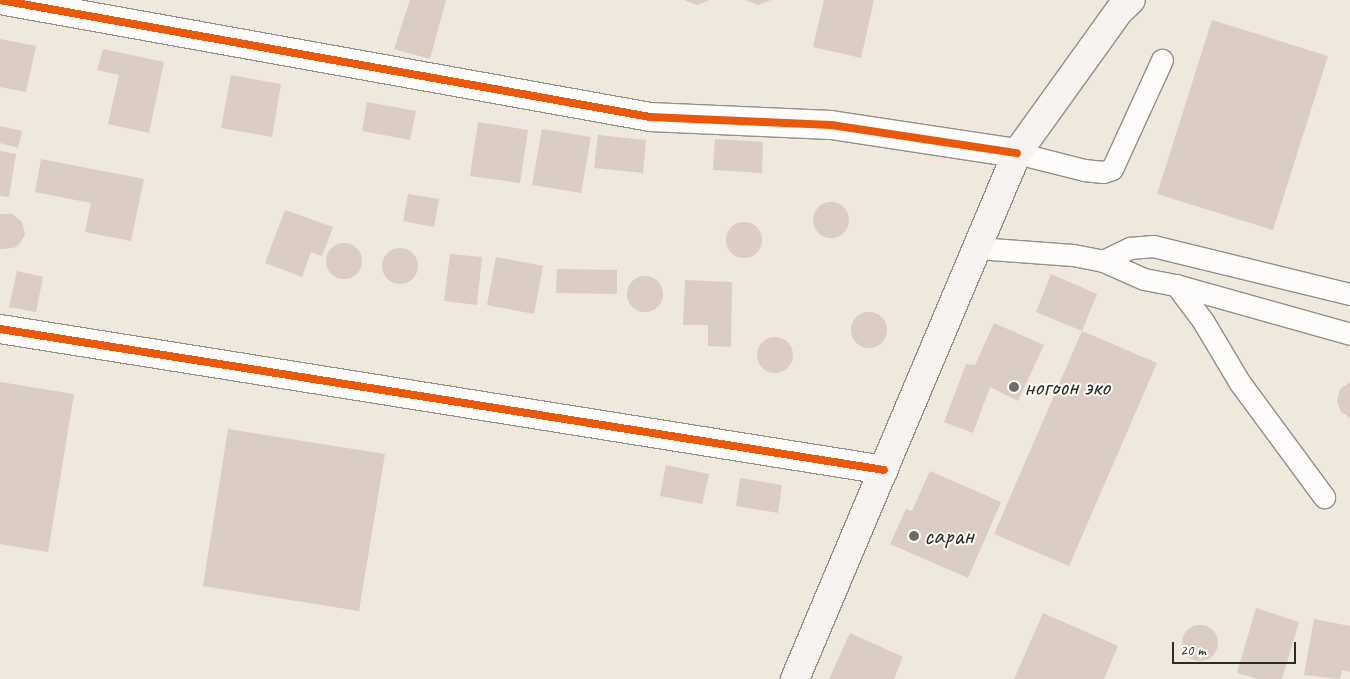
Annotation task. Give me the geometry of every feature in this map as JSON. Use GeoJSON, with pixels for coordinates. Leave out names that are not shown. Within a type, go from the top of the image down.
{"type":"FeatureCollection","features":[{"type":"Feature","properties":{"kind":"street"},"geometry":{"type":"LineString","coordinates":[[0,0],[650,117],[831,125],[1017,153]]}},
{"type":"Feature","properties":{"kind":"street"},"geometry":{"type":"LineString","coordinates":[[795,679],[1017,153],[1119,11],[1132,0]]}},
{"type":"Feature","properties":{"kind":"street"},"geometry":{"type":"LineString","coordinates":[[0,329],[884,470]]}},
{"type":"Feature","properties":{"kind":"lane"},"geometry":{"type":"LineString","coordinates":[[1017,153],[1084,170],[1103,172],[1112,169],[1162,60]]}},
{"type":"Feature","properties":{"kind":"lane"},"geometry":{"type":"LineString","coordinates":[[1103,261],[1130,248],[1153,246],[1350,294]]}},
{"type":"Feature","properties":{"kind":"lane"},"geometry":{"type":"LineString","coordinates":[[977,248],[1073,254],[1103,261],[1144,279],[1176,285],[1350,334]]}},
{"type":"Feature","properties":{"kind":"lane"},"geometry":{"type":"LineString","coordinates":[[1176,285],[1203,321],[1240,383],[1324,497]]}},
{"type":"Feature","properties":{"kind":"building"},"geometry":{"type":"Polygon","coordinates":[[[410,0],[446,0],[430,59],[394,49],[410,0]]]}},
{"type":"Feature","properties":{"kind":"building"},"geometry":{"type":"Polygon","coordinates":[[[684,0],[709,0],[697,5],[684,0]]]}},
{"type":"Feature","properties":{"kind":"building"},"geometry":{"type":"Polygon","coordinates":[[[746,0],[771,0],[758,5],[746,0]]]}},
{"type":"Feature","properties":{"kind":"building"},"geometry":{"type":"Polygon","coordinates":[[[824,0],[874,0],[861,58],[813,47],[824,0]]]}},
{"type":"Feature","properties":{"kind":"building"},"geometry":{"type":"Polygon","coordinates":[[[1212,20],[1328,56],[1273,230],[1157,194],[1212,20]]]}},
{"type":"Feature","properties":{"kind":"building"},"geometry":{"type":"Polygon","coordinates":[[[0,39],[36,46],[26,92],[0,87],[0,39]]]}},
{"type":"Feature","properties":{"kind":"building"},"geometry":{"type":"Polygon","coordinates":[[[103,49],[164,62],[149,133],[108,124],[119,75],[97,70],[103,49]]]}},
{"type":"Feature","properties":{"kind":"building"},"geometry":{"type":"Polygon","coordinates":[[[231,75],[281,84],[272,137],[221,128],[231,75]]]}},
{"type":"Feature","properties":{"kind":"building"},"geometry":{"type":"Polygon","coordinates":[[[367,102],[416,111],[410,140],[362,131],[367,102]]]}},
{"type":"Feature","properties":{"kind":"building"},"geometry":{"type":"Polygon","coordinates":[[[478,122],[528,130],[520,183],[470,176],[478,122]]]}},
{"type":"Feature","properties":{"kind":"building"},"geometry":{"type":"Polygon","coordinates":[[[0,126],[22,131],[18,148],[0,143],[0,126]]]}},
{"type":"Feature","properties":{"kind":"building"},"geometry":{"type":"Polygon","coordinates":[[[542,129],[591,137],[581,193],[532,185],[542,129]]]}},
{"type":"Feature","properties":{"kind":"building"},"geometry":{"type":"Polygon","coordinates":[[[598,135],[646,140],[643,173],[594,168],[598,135]]]}},
{"type":"Feature","properties":{"kind":"building"},"geometry":{"type":"Polygon","coordinates":[[[715,139],[763,142],[762,173],[713,170],[715,139]]]}},
{"type":"Feature","properties":{"kind":"building"},"geometry":{"type":"Polygon","coordinates":[[[0,151],[16,154],[9,197],[0,196],[0,151]]]}},
{"type":"Feature","properties":{"kind":"building"},"geometry":{"type":"Polygon","coordinates":[[[41,159],[144,179],[131,241],[85,232],[91,203],[35,192],[41,159]]]}},
{"type":"Feature","properties":{"kind":"building"},"geometry":{"type":"Polygon","coordinates":[[[408,194],[439,199],[434,227],[403,221],[408,194]]]}},
{"type":"Feature","properties":{"kind":"building"},"geometry":{"type":"Polygon","coordinates":[[[831,202],[838,203],[844,207],[848,213],[848,227],[844,233],[838,237],[831,238],[824,237],[818,233],[814,227],[813,220],[814,213],[818,207],[824,203],[831,202]]]}},
{"type":"Feature","properties":{"kind":"building"},"geometry":{"type":"Polygon","coordinates":[[[285,210],[333,227],[322,256],[311,252],[302,277],[265,263],[285,210]]]}},
{"type":"Feature","properties":{"kind":"building"},"geometry":{"type":"Polygon","coordinates":[[[0,214],[12,214],[22,222],[25,235],[18,246],[0,249],[0,214]]]}},
{"type":"Feature","properties":{"kind":"building"},"geometry":{"type":"Polygon","coordinates":[[[744,222],[751,223],[757,227],[761,233],[761,247],[757,253],[751,257],[744,258],[737,257],[731,253],[727,247],[726,240],[727,233],[731,227],[737,223],[744,222]]]}},
{"type":"Feature","properties":{"kind":"building"},"geometry":{"type":"Polygon","coordinates":[[[344,243],[351,244],[357,248],[361,254],[361,268],[357,274],[351,278],[344,279],[337,278],[331,274],[327,268],[326,261],[327,254],[331,248],[337,244],[344,243]]]}},
{"type":"Feature","properties":{"kind":"building"},"geometry":{"type":"Polygon","coordinates":[[[400,248],[407,249],[413,253],[417,259],[417,273],[413,279],[407,283],[400,284],[393,283],[387,279],[383,273],[382,266],[383,259],[387,253],[393,249],[400,248]]]}},
{"type":"Feature","properties":{"kind":"building"},"geometry":{"type":"Polygon","coordinates":[[[450,254],[482,257],[477,305],[444,301],[450,254]]]}},
{"type":"Feature","properties":{"kind":"building"},"geometry":{"type":"Polygon","coordinates":[[[496,257],[543,266],[534,314],[487,305],[496,257]]]}},
{"type":"Feature","properties":{"kind":"building"},"geometry":{"type":"Polygon","coordinates":[[[557,269],[617,270],[617,294],[556,293],[557,269]]]}},
{"type":"Feature","properties":{"kind":"building"},"geometry":{"type":"Polygon","coordinates":[[[17,271],[43,277],[36,312],[9,307],[17,271]]]}},
{"type":"Feature","properties":{"kind":"building"},"geometry":{"type":"Polygon","coordinates":[[[1051,274],[1097,294],[1082,331],[1036,312],[1051,274]]]}},
{"type":"Feature","properties":{"kind":"building"},"geometry":{"type":"Polygon","coordinates":[[[645,276],[652,277],[658,281],[662,287],[662,301],[658,307],[652,311],[645,312],[638,311],[632,307],[628,301],[627,294],[628,287],[632,281],[638,277],[645,276]]]}},
{"type":"Feature","properties":{"kind":"building"},"geometry":{"type":"Polygon","coordinates":[[[685,280],[732,282],[731,347],[708,346],[708,325],[683,325],[685,280]]]}},
{"type":"Feature","properties":{"kind":"building"},"geometry":{"type":"Polygon","coordinates":[[[869,312],[876,313],[882,317],[886,323],[886,337],[882,343],[876,347],[869,348],[862,347],[856,343],[852,337],[851,330],[852,323],[856,317],[862,313],[869,312]]]}},
{"type":"Feature","properties":{"kind":"building"},"geometry":{"type":"Polygon","coordinates":[[[994,323],[1044,345],[1018,401],[990,387],[973,433],[944,422],[966,364],[975,365],[994,323]]]}},
{"type":"Feature","properties":{"kind":"building"},"geometry":{"type":"Polygon","coordinates":[[[1082,331],[1157,363],[1069,566],[994,534],[1082,331]]]}},
{"type":"Feature","properties":{"kind":"building"},"geometry":{"type":"Polygon","coordinates":[[[775,337],[782,338],[788,342],[792,348],[792,362],[788,368],[782,372],[775,373],[768,372],[762,368],[758,362],[757,355],[758,348],[762,342],[768,338],[775,337]]]}},
{"type":"Feature","properties":{"kind":"building"},"geometry":{"type":"Polygon","coordinates":[[[0,382],[74,394],[48,552],[0,544],[0,382]]]}},
{"type":"Feature","properties":{"kind":"building"},"geometry":{"type":"Polygon","coordinates":[[[1350,382],[1350,418],[1341,412],[1337,401],[1340,389],[1350,382]]]}},
{"type":"Feature","properties":{"kind":"building"},"geometry":{"type":"Polygon","coordinates":[[[228,429],[385,454],[359,611],[203,586],[228,429]]]}},
{"type":"Feature","properties":{"kind":"building"},"geometry":{"type":"Polygon","coordinates":[[[666,465],[709,474],[702,504],[660,496],[666,465]]]}},
{"type":"Feature","properties":{"kind":"building"},"geometry":{"type":"Polygon","coordinates":[[[930,471],[1001,502],[968,578],[890,544],[906,509],[912,511],[930,471]]]}},
{"type":"Feature","properties":{"kind":"building"},"geometry":{"type":"Polygon","coordinates":[[[740,478],[782,485],[778,513],[736,506],[740,478]]]}},
{"type":"Feature","properties":{"kind":"building"},"geometry":{"type":"Polygon","coordinates":[[[1256,608],[1299,622],[1282,679],[1258,679],[1237,673],[1256,608]]]}},
{"type":"Feature","properties":{"kind":"building"},"geometry":{"type":"Polygon","coordinates":[[[1043,613],[1118,646],[1104,679],[1014,679],[1043,613]]]}},
{"type":"Feature","properties":{"kind":"building"},"geometry":{"type":"Polygon","coordinates":[[[1314,619],[1350,626],[1350,672],[1342,670],[1340,679],[1304,675],[1314,619]]]}},
{"type":"Feature","properties":{"kind":"building"},"geometry":{"type":"Polygon","coordinates":[[[1200,625],[1207,626],[1213,630],[1217,636],[1217,650],[1213,656],[1207,660],[1200,661],[1193,660],[1187,656],[1183,650],[1182,643],[1183,636],[1187,630],[1193,626],[1200,625]]]}},
{"type":"Feature","properties":{"kind":"building"},"geometry":{"type":"Polygon","coordinates":[[[850,633],[903,657],[894,679],[829,679],[850,633]]]}},
{"type":"Feature","properties":{"kind":"cycle path"},"geometry":{"type":"LineString","coordinates":[[0,0],[650,117],[831,125],[1017,153]]}},
{"type":"Feature","properties":{"kind":"cycle path"},"geometry":{"type":"LineString","coordinates":[[0,329],[884,470]]}},
{"type":"Feature","properties":{"kind":"place","name":"ногоон эко"},"geometry":{"type":"Point","coordinates":[1014,387]}},
{"type":"Feature","properties":{"kind":"place","name":"саран"},"geometry":{"type":"Point","coordinates":[914,536]}}]}
